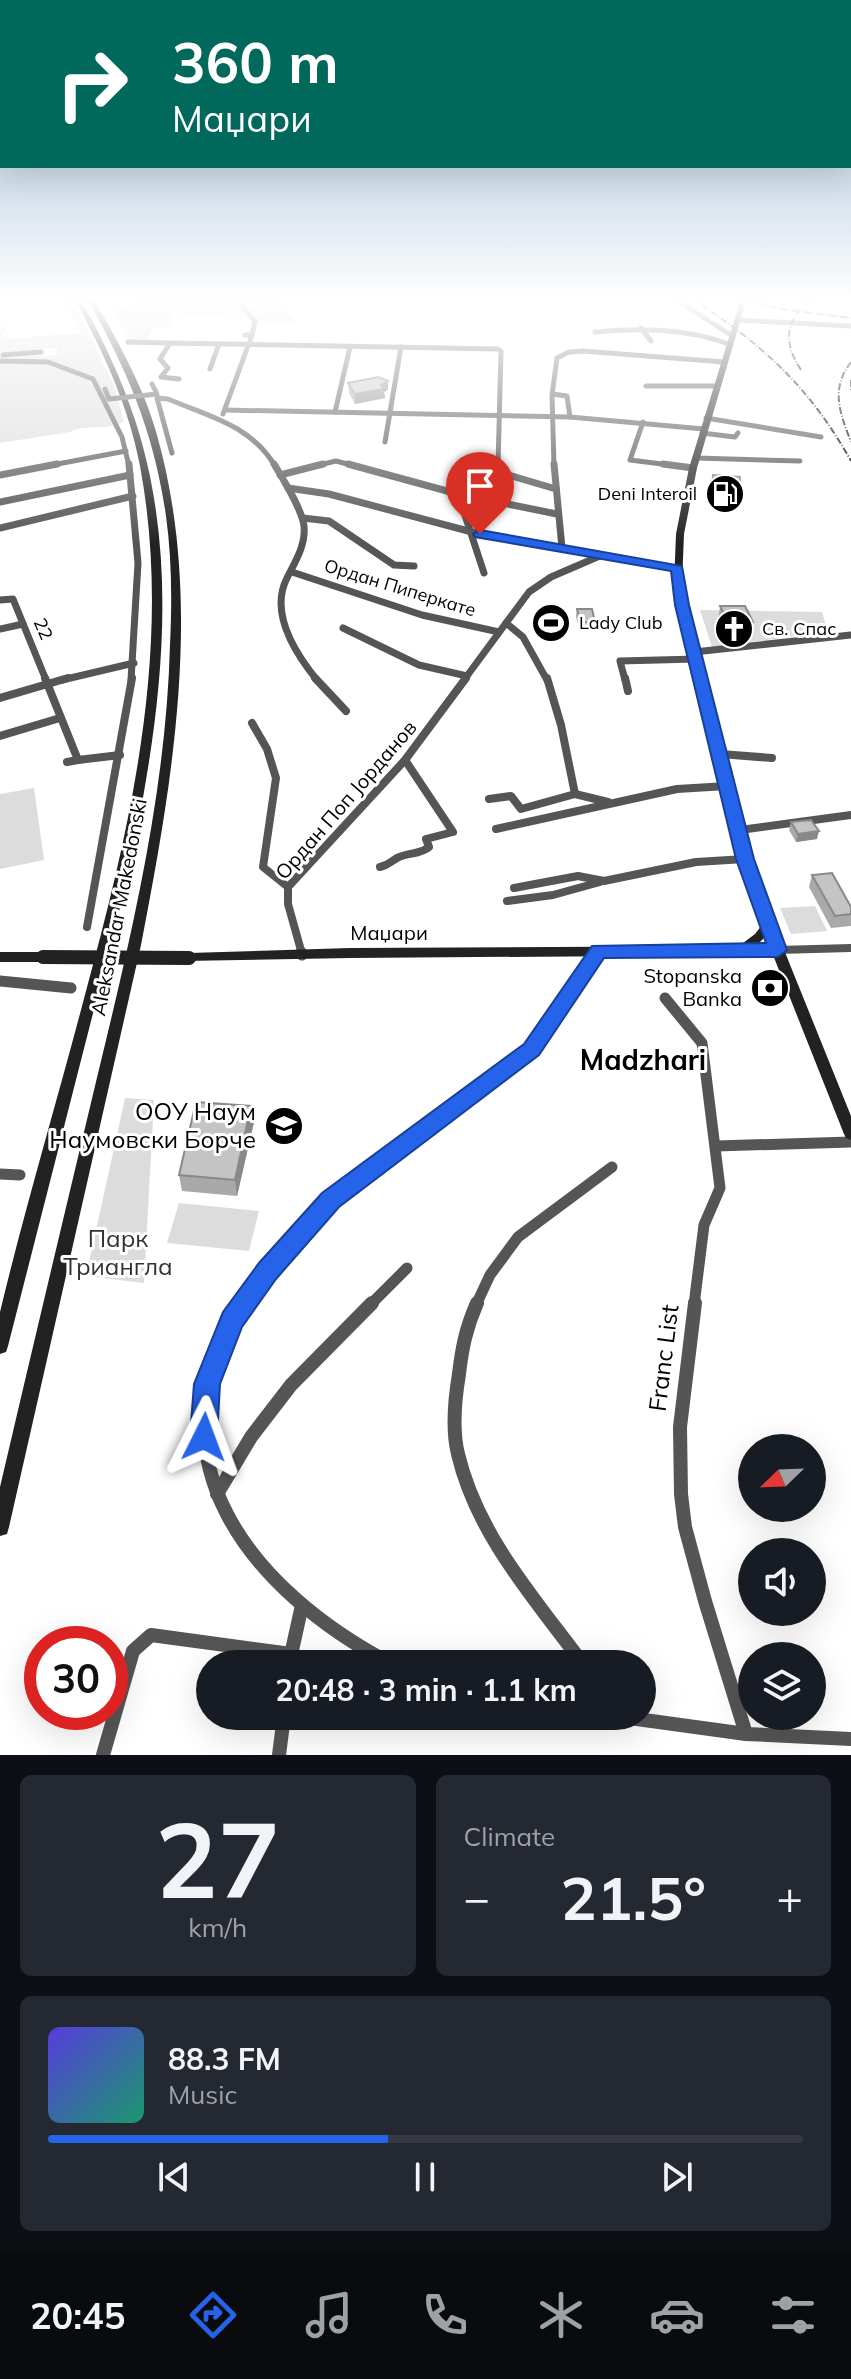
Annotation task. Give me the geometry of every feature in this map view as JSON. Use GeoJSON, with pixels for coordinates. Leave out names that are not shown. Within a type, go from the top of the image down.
{"type":"FeatureCollection","features":[{"type":"Feature","properties":{"kind":"street"},"geometry":{"type":"LineString","coordinates":[[87,927],[134,663],[138,576],[133,496],[126,451],[111,412],[92,380]]}},
{"type":"Feature","properties":{"kind":"street","name":"Aleksandar Makedonski"},"geometry":{"type":"LineString","coordinates":[[0,1346],[109,934],[132,822],[151,702],[155,576],[144,467],[118,380]]}},
{"type":"Feature","properties":{"kind":"street","name":"Aleksandar Makedonski"},"geometry":{"type":"LineString","coordinates":[[0,1527],[129,971],[169,759],[175,589],[168,509],[154,437],[131,380]]}},
{"type":"Feature","properties":{"kind":"street"},"geometry":{"type":"LineString","coordinates":[[222,418],[236,380]]}},
{"type":"Feature","properties":{"kind":"street"},"geometry":{"type":"LineString","coordinates":[[335,412],[342,380]]}},
{"type":"Feature","properties":{"kind":"street"},"geometry":{"type":"LineString","coordinates":[[385,442],[397,380]]}},
{"type":"Feature","properties":{"kind":"street"},"geometry":{"type":"LineString","coordinates":[[501,380],[498,472],[556,489]]}},
{"type":"Feature","properties":{"kind":"street"},"geometry":{"type":"LineString","coordinates":[[553,380],[557,514],[562,548]]}},
{"type":"Feature","properties":{"kind":"street"},"geometry":{"type":"LineString","coordinates":[[719,380],[706,418],[682,521],[677,569],[680,597],[745,859],[851,1134]]}},
{"type":"Feature","properties":{"kind":"street"},"geometry":{"type":"LineString","coordinates":[[105,389],[109,399],[157,394],[152,384]]}},
{"type":"Feature","properties":{"kind":"street"},"geometry":{"type":"LineString","coordinates":[[646,386],[717,386]]}},
{"type":"Feature","properties":{"kind":"street"},"geometry":{"type":"LineString","coordinates":[[553,394],[567,396],[570,417]]}},
{"type":"Feature","properties":{"kind":"street"},"geometry":{"type":"LineString","coordinates":[[172,453],[157,398],[165,396],[178,404],[222,418],[248,432],[280,475],[303,518],[305,540],[282,588],[280,599],[285,621],[321,689],[346,711]]}},
{"type":"Feature","properties":{"kind":"street"},"geometry":{"type":"LineString","coordinates":[[225,410],[554,416],[643,422],[735,437],[738,433]]}},
{"type":"Feature","properties":{"kind":"street"},"geometry":{"type":"LineString","coordinates":[[706,418],[821,437]]}},
{"type":"Feature","properties":{"kind":"street"},"geometry":{"type":"LineString","coordinates":[[643,422],[630,460],[695,463],[800,461]]}},
{"type":"Feature","properties":{"kind":"street"},"geometry":{"type":"LineString","coordinates":[[0,475],[126,451]]}},
{"type":"Feature","properties":{"kind":"street"},"geometry":{"type":"LineString","coordinates":[[280,475],[336,461],[458,494],[557,514]]}},
{"type":"Feature","properties":{"kind":"street"},"geometry":{"type":"LineString","coordinates":[[0,502],[130,475]]}},
{"type":"Feature","properties":{"kind":"street"},"geometry":{"type":"LineString","coordinates":[[288,488],[329,494],[472,532],[677,569]]}},
{"type":"Feature","properties":{"kind":"street"},"geometry":{"type":"LineString","coordinates":[[458,494],[484,573]]}},
{"type":"Feature","properties":{"kind":"street"},"geometry":{"type":"LineString","coordinates":[[0,528],[133,496]]}},
{"type":"Feature","properties":{"kind":"street"},"geometry":{"type":"LineString","coordinates":[[303,518],[329,521],[394,565],[414,566]]}},
{"type":"Feature","properties":{"kind":"street","name":"Ордан Поп Јорданов"},"geometry":{"type":"LineString","coordinates":[[302,955],[288,904],[288,887],[405,760],[539,583],[602,555]]}},
{"type":"Feature","properties":{"kind":"street","name":"Ордан Пиперкате"},"geometry":{"type":"LineString","coordinates":[[292,572],[422,615],[499,632]]}},
{"type":"Feature","properties":{"kind":"street","name":"22"},"geometry":{"type":"LineString","coordinates":[[0,600],[13,599],[78,760]]}},
{"type":"Feature","properties":{"kind":"street"},"geometry":{"type":"LineString","coordinates":[[506,623],[516,630],[551,687],[575,794]]}},
{"type":"Feature","properties":{"kind":"street"},"geometry":{"type":"LineString","coordinates":[[0,629],[23,624]]}},
{"type":"Feature","properties":{"kind":"street"},"geometry":{"type":"LineString","coordinates":[[343,628],[419,665],[467,676]]}},
{"type":"Feature","properties":{"kind":"street"},"geometry":{"type":"LineString","coordinates":[[628,691],[620,661],[695,656],[851,635]]}},
{"type":"Feature","properties":{"kind":"street"},"geometry":{"type":"LineString","coordinates":[[0,698],[134,663]]}},
{"type":"Feature","properties":{"kind":"street"},"geometry":{"type":"LineString","coordinates":[[0,736],[60,718]]}},
{"type":"Feature","properties":{"kind":"street"},"geometry":{"type":"LineString","coordinates":[[252,723],[267,749],[276,778],[263,867],[288,887]]}},
{"type":"Feature","properties":{"kind":"street"},"geometry":{"type":"LineString","coordinates":[[720,754],[772,758]]}},
{"type":"Feature","properties":{"kind":"street"},"geometry":{"type":"LineString","coordinates":[[67,762],[120,755]]}},
{"type":"Feature","properties":{"kind":"street"},"geometry":{"type":"LineString","coordinates":[[380,867],[392,864],[397,858],[426,851],[429,847],[426,839],[453,832],[405,760]]}},
{"type":"Feature","properties":{"kind":"street"},"geometry":{"type":"LineString","coordinates":[[496,829],[677,789],[727,786]]}},
{"type":"Feature","properties":{"kind":"street"},"geometry":{"type":"LineString","coordinates":[[489,799],[511,796],[521,809],[575,794],[608,802]]}},
{"type":"Feature","properties":{"kind":"street"},"geometry":{"type":"LineString","coordinates":[[740,830],[851,815]]}},
{"type":"Feature","properties":{"kind":"street"},"geometry":{"type":"LineString","coordinates":[[507,901],[553,895],[696,862],[745,859]]}},
{"type":"Feature","properties":{"kind":"street"},"geometry":{"type":"LineString","coordinates":[[514,888],[578,876],[603,881]]}},
{"type":"Feature","properties":{"kind":"street"},"geometry":{"type":"LineString","coordinates":[[741,951],[759,937],[768,925]]}},
{"type":"Feature","properties":{"kind":"street"},"geometry":{"type":"LineString","coordinates":[[778,950],[851,948]]}},
{"type":"Feature","properties":{"kind":"street","name":"Маџари"},"geometry":{"type":"LineString","coordinates":[[0,957],[189,958],[778,950]]}},
{"type":"Feature","properties":{"kind":"street"},"geometry":{"type":"LineString","coordinates":[[370,1650],[302,1605],[271,1576],[239,1539],[225,1517],[204,1437],[207,1384],[232,1320],[267,1271],[330,1200],[531,1049],[599,951]]}},
{"type":"Feature","properties":{"kind":"street"},"geometry":{"type":"LineString","coordinates":[[741,951],[764,958],[786,971]]}},
{"type":"Feature","properties":{"kind":"street"},"geometry":{"type":"LineString","coordinates":[[0,981],[71,988]]}},
{"type":"Feature","properties":{"kind":"street","name":"Franc List"},"geometry":{"type":"LineString","coordinates":[[665,998],[702,1043],[720,1188],[704,1225],[680,1427],[681,1494],[685,1527],[746,1734]]}},
{"type":"Feature","properties":{"kind":"street"},"geometry":{"type":"LineString","coordinates":[[716,1146],[851,1142]]}},
{"type":"Feature","properties":{"kind":"street"},"geometry":{"type":"LineString","coordinates":[[573,1650],[506,1561],[477,1509],[457,1452],[456,1394],[464,1333],[490,1275],[518,1237],[612,1167]]}},
{"type":"Feature","properties":{"kind":"street"},"geometry":{"type":"LineString","coordinates":[[0,1174],[20,1175]]}},
{"type":"Feature","properties":{"kind":"street"},"geometry":{"type":"LineString","coordinates":[[217,1494],[251,1437],[291,1385],[407,1268]]}},
{"type":"Feature","properties":{"kind":"street"},"geometry":{"type":"LineString","coordinates":[[292,1650],[302,1605]]}},
{"type":"Feature","properties":{"kind":"street"},"geometry":{"type":"LineString","coordinates":[[103,1755],[133,1651],[151,1635],[238,1650]]}},
{"type":"Feature","properties":{"kind":"street"},"geometry":{"type":"LineString","coordinates":[[656,1721],[746,1734],[851,1739]]}},
{"type":"Feature","properties":{"kind":"street"},"geometry":{"type":"LineString","coordinates":[[279,1755],[282,1730]]}},
{"type":"Feature","properties":{"kind":"green space"},"geometry":{"type":"Polygon","coordinates":[[[0,380],[111,380],[124,422],[0,443],[0,380]]]}},
{"type":"Feature","properties":{"kind":"green space"},"geometry":{"type":"Polygon","coordinates":[[[700,610],[822,612],[828,632],[712,647],[700,610]]]}},
{"type":"Feature","properties":{"kind":"green space"},"geometry":{"type":"Polygon","coordinates":[[[34,788],[44,860],[0,869],[0,794],[34,788]]]}},
{"type":"Feature","properties":{"kind":"green space"},"geometry":{"type":"Polygon","coordinates":[[[815,906],[827,931],[791,934],[780,908],[815,906]]]}},
{"type":"Feature","properties":{"kind":"green space","name":"Парк Триангла"},"geometry":{"type":"Polygon","coordinates":[[[125,1098],[154,1100],[144,1283],[86,1276],[125,1098]]]}},
{"type":"Feature","properties":{"kind":"green space"},"geometry":{"type":"Polygon","coordinates":[[[179,1203],[259,1211],[249,1251],[167,1243],[179,1203]]]}},
{"type":"Feature","properties":{"kind":"building"},"geometry":{"type":"Polygon","coordinates":[[[388,381],[381,385],[384,389],[355,394],[348,383],[388,381]]]}},
{"type":"Feature","properties":{"kind":"building"},"geometry":{"type":"Polygon","coordinates":[[[713,475],[740,477],[740,485],[733,485],[733,494],[712,492],[713,475]]]}},
{"type":"Feature","properties":{"kind":"building"},"geometry":{"type":"Polygon","coordinates":[[[720,606],[745,606],[753,622],[728,622],[720,606]]]}},
{"type":"Feature","properties":{"kind":"building"},"geometry":{"type":"Polygon","coordinates":[[[577,609],[592,609],[595,622],[580,622],[577,609]]]}},
{"type":"Feature","properties":{"kind":"building"},"geometry":{"type":"Polygon","coordinates":[[[811,820],[819,831],[798,834],[791,822],[811,820]]]}},
{"type":"Feature","properties":{"kind":"building"},"geometry":{"type":"Polygon","coordinates":[[[832,873],[851,907],[851,914],[835,916],[812,875],[832,873]]]}},
{"type":"Feature","properties":{"kind":"building"},"geometry":{"type":"Polygon","coordinates":[[[196,1102],[251,1106],[235,1180],[179,1175],[196,1102]]]}},
{"type":"Feature","properties":{"kind":"railway"},"geometry":{"type":"LineString","coordinates":[[792,380],[818,410],[851,461]]}},
{"type":"Feature","properties":{"kind":"railway"},"geometry":{"type":"LineString","coordinates":[[842,380],[839,401],[851,442]]}},
{"type":"Feature","properties":{"kind":"railway"},"geometry":{"type":"LineString","coordinates":[[851,380],[851,392]]}},
{"type":"Feature","properties":{"kind":"place","name":"Deni Interoil"},"geometry":{"type":"Point","coordinates":[725,494]}},
{"type":"Feature","properties":{"kind":"place","name":"Lady Club"},"geometry":{"type":"Point","coordinates":[551,623]}},
{"type":"Feature","properties":{"kind":"place","name":"Св. Спас"},"geometry":{"type":"Point","coordinates":[734,629]}},
{"type":"Feature","properties":{"kind":"place","name":"Stopanska Banka"},"geometry":{"type":"Point","coordinates":[770,988]}},
{"type":"Feature","properties":{"kind":"place","name":"ООУ Наум Наумовски Борче"},"geometry":{"type":"Point","coordinates":[284,1126]}},
{"type":"Feature","properties":{"kind":"district","name":"Madzhari"},"geometry":{"type":"Point","coordinates":[643,1060]}},
{"type":"Feature","properties":{"kind":"route"},"geometry":{"type":"LineString","coordinates":[[204,1437],[207,1384],[232,1320],[267,1271],[330,1200],[531,1049],[541,1039],[555,1013],[599,951],[778,950],[745,859],[682,605],[677,569],[480,534]]}}]}
